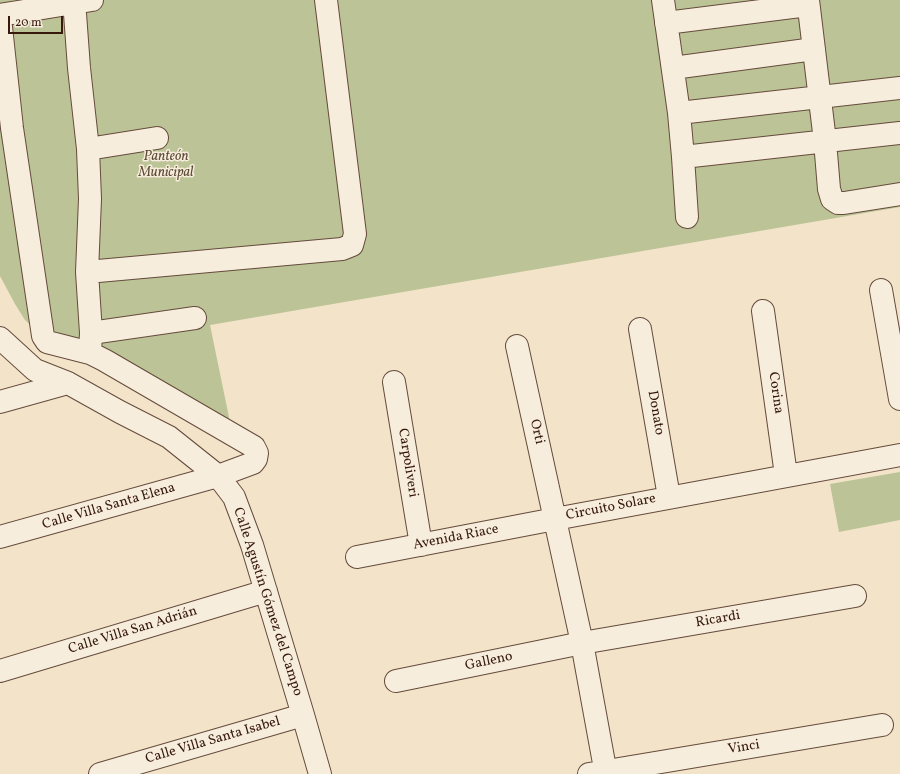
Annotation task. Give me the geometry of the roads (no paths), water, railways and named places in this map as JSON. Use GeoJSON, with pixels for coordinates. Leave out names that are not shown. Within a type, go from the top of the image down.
{"type":"FeatureCollection","features":[{"type":"Feature","properties":{"kind":"street"},"geometry":{"type":"LineString","coordinates":[[87,272],[342,249],[352,245],[355,234],[326,0]]}},
{"type":"Feature","properties":{"kind":"street"},"geometry":{"type":"LineString","coordinates":[[663,0],[684,157],[687,217]]}},
{"type":"Feature","properties":{"kind":"street"},"geometry":{"type":"LineString","coordinates":[[0,15],[80,1],[90,199],[87,272],[90,343]]}},
{"type":"Feature","properties":{"kind":"street"},"geometry":{"type":"LineString","coordinates":[[666,23],[808,2],[832,199],[838,203],[844,203],[900,194]]}},
{"type":"Feature","properties":{"kind":"street"},"geometry":{"type":"LineString","coordinates":[[0,18],[12,128],[43,336],[47,342],[90,343],[195,318]]}},
{"type":"Feature","properties":{"kind":"street"},"geometry":{"type":"LineString","coordinates":[[673,68],[814,49]]}},
{"type":"Feature","properties":{"kind":"street"},"geometry":{"type":"LineString","coordinates":[[679,113],[900,88]]}},
{"type":"Feature","properties":{"kind":"street"},"geometry":{"type":"LineString","coordinates":[[684,157],[900,133]]}},
{"type":"Feature","properties":{"kind":"street"},"geometry":{"type":"LineString","coordinates":[[88,149],[157,138]]}},
{"type":"Feature","properties":{"kind":"street"},"geometry":{"type":"LineString","coordinates":[[881,290],[900,399]]}},
{"type":"Feature","properties":{"kind":"street","name":"Corina"},"geometry":{"type":"LineString","coordinates":[[763,311],[786,475]]}},
{"type":"Feature","properties":{"kind":"street","name":"Donato"},"geometry":{"type":"LineString","coordinates":[[640,329],[669,498]]}},
{"type":"Feature","properties":{"kind":"street","name":"Calle Agustín Gómez del Campo"},"geometry":{"type":"LineString","coordinates":[[0,338],[35,370],[68,383],[169,437],[218,476],[234,497],[252,545],[320,774]]}},
{"type":"Feature","properties":{"kind":"street","name":"Calle Villa Santa Elena"},"geometry":{"type":"LineString","coordinates":[[0,537],[218,476],[253,463],[256,459],[257,454],[254,447],[104,360],[90,343]]}},
{"type":"Feature","properties":{"kind":"street","name":"Orti"},"geometry":{"type":"LineString","coordinates":[[517,346],[555,519]]}},
{"type":"Feature","properties":{"kind":"street","name":"Carpoliveri"},"geometry":{"type":"LineString","coordinates":[[394,382],[421,545]]}},
{"type":"Feature","properties":{"kind":"street"},"geometry":{"type":"LineString","coordinates":[[0,402],[68,383]]}},
{"type":"Feature","properties":{"kind":"street","name":"Circuito Solare"},"geometry":{"type":"LineString","coordinates":[[600,773],[582,643],[555,519],[900,455]]}},
{"type":"Feature","properties":{"kind":"street","name":"Avenida Riace"},"geometry":{"type":"LineString","coordinates":[[357,558],[555,519]]}},
{"type":"Feature","properties":{"kind":"street","name":"Calle Villa San Adrián"},"geometry":{"type":"LineString","coordinates":[[0,671],[266,591]]}},
{"type":"Feature","properties":{"kind":"street","name":"Ricardi"},"geometry":{"type":"LineString","coordinates":[[582,643],[855,596]]}},
{"type":"Feature","properties":{"kind":"street","name":"Galleno"},"geometry":{"type":"LineString","coordinates":[[396,681],[582,643]]}},
{"type":"Feature","properties":{"kind":"street","name":"Calle Villa Santa Isabel"},"geometry":{"type":"LineString","coordinates":[[100,774],[303,715]]}},
{"type":"Feature","properties":{"kind":"street","name":"Vinci"},"geometry":{"type":"LineString","coordinates":[[600,773],[882,725]]}},
{"type":"Feature","properties":{"kind":"park label","name":"Panteón Municipal"},"geometry":{"type":"Point","coordinates":[166,166]}}]}
